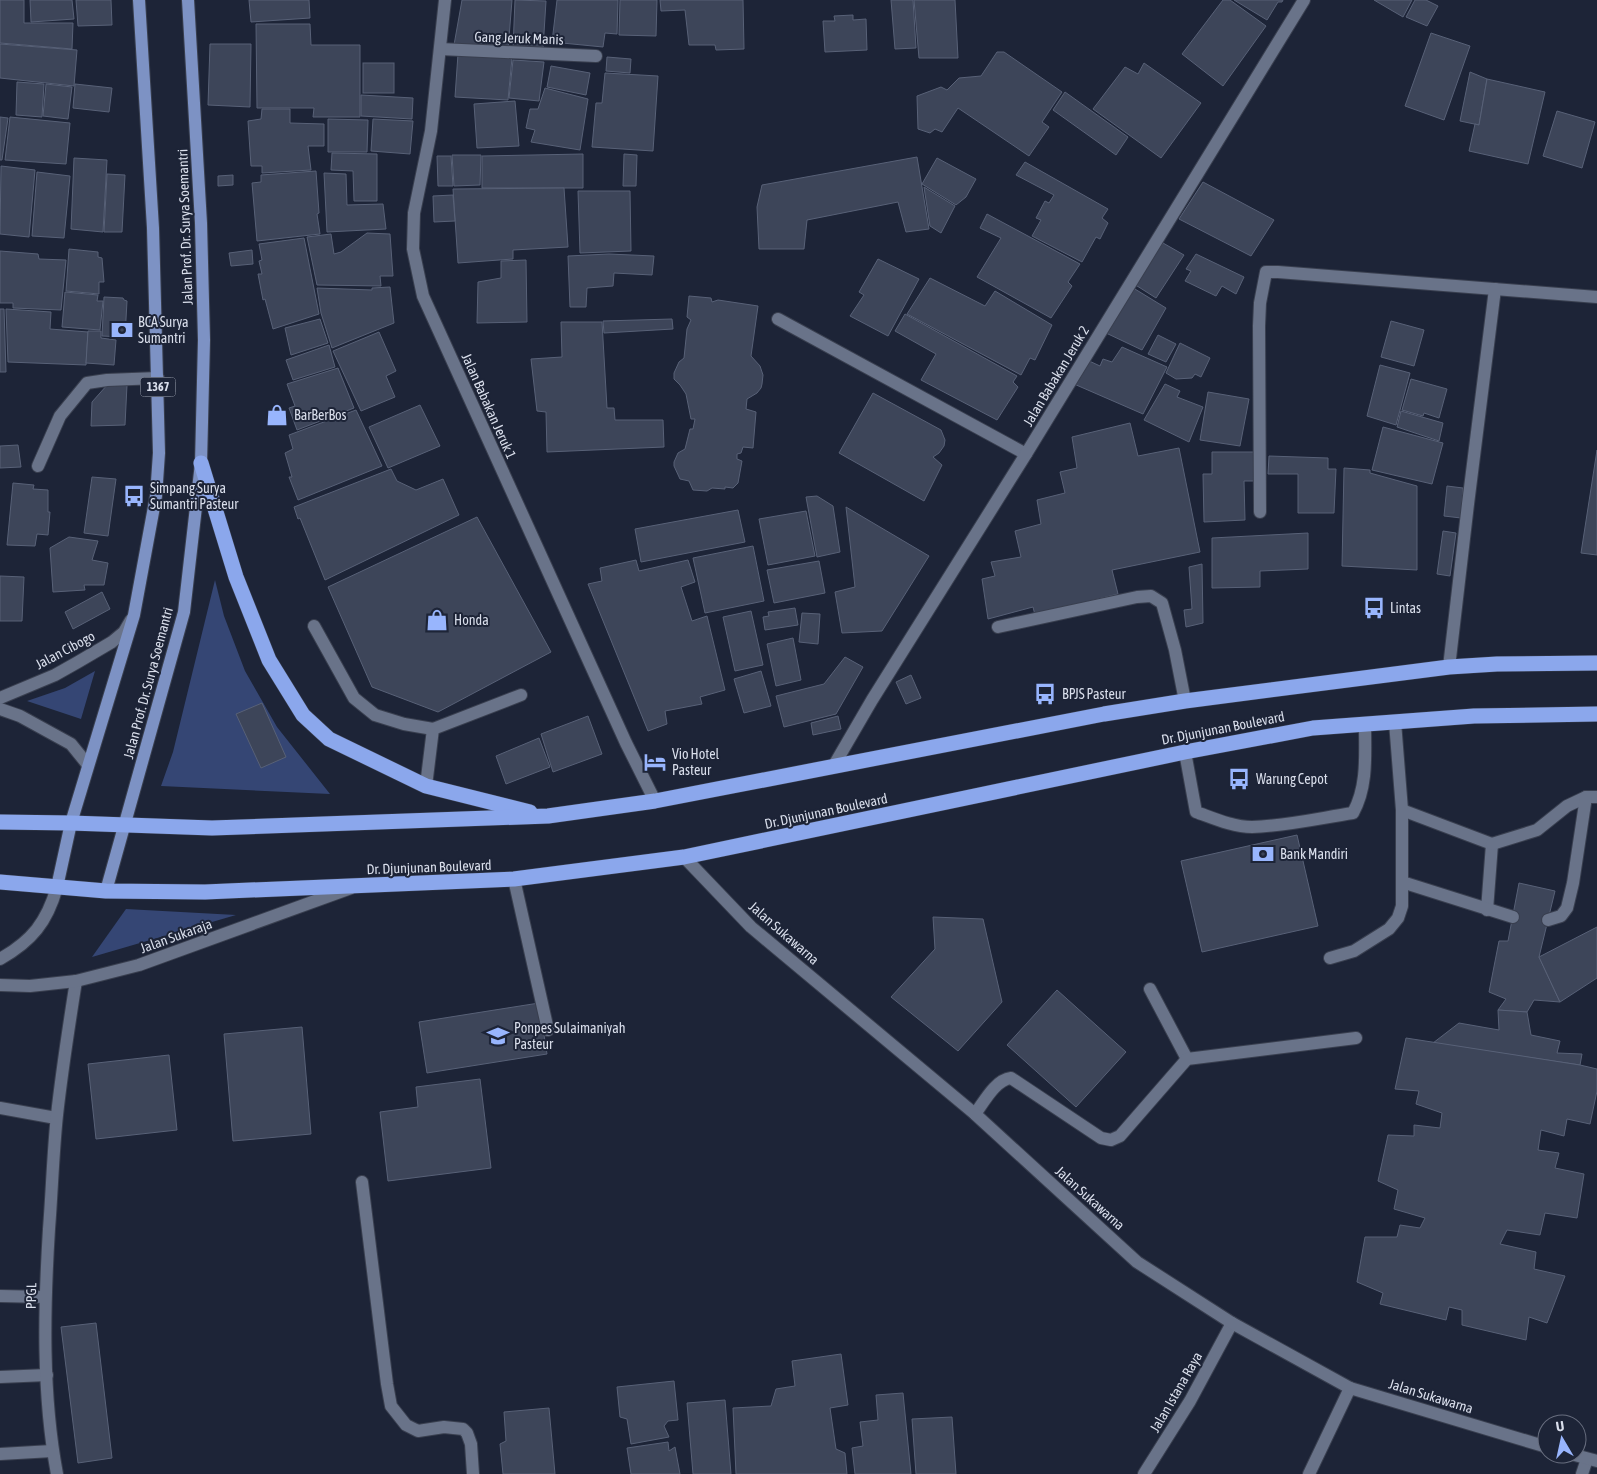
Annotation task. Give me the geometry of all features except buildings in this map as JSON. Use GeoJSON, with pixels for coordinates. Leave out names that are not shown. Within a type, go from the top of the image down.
{"type":"FeatureCollection","features":[{"type":"Feature","properties":{"kind":"highway"},"geometry":{"type":"LineString","coordinates":[[201,463],[236,577],[269,660],[303,715],[329,739],[426,786],[548,816]]}},
{"type":"Feature","properties":{"kind":"highway","name":"Dr. Djunjunan Boulevard"},"geometry":{"type":"LineString","coordinates":[[0,822],[212,828],[548,816],[655,800],[1104,714],[1185,702],[1449,667],[1497,664],[1597,663]]}},
{"type":"Feature","properties":{"kind":"highway","name":"Dr. Djunjunan Boulevard"},"geometry":{"type":"LineString","coordinates":[[0,882],[106,891],[205,892],[514,879],[684,857],[1185,752],[1313,728],[1474,716],[1597,714]]}},
{"type":"Feature","properties":{"kind":"main road","name":"1367"},"geometry":{"type":"LineString","coordinates":[[57,887],[71,823],[134,615],[156,496],[159,453],[153,228],[139,0]]}},
{"type":"Feature","properties":{"kind":"main road","name":"Jalan Prof. Dr. Surya Soemantri"},"geometry":{"type":"LineString","coordinates":[[106,891],[184,612],[201,463],[204,340],[201,223],[188,0]]}},
{"type":"Feature","properties":{"kind":"street","name":"Jalan Babakan Jeruk 1"},"geometry":{"type":"LineString","coordinates":[[445,0],[431,132],[414,213],[413,249],[423,296],[626,743],[655,800]]}},
{"type":"Feature","properties":{"kind":"street","name":"Jalan Babakan Jeruk 2"},"geometry":{"type":"LineString","coordinates":[[833,767],[872,700],[1026,454],[1304,0]]}},
{"type":"Feature","properties":{"kind":"street","name":"Gang Jeruk Manis"},"geometry":{"type":"LineString","coordinates":[[440,49],[596,56]]}},
{"type":"Feature","properties":{"kind":"street"},"geometry":{"type":"LineString","coordinates":[[1260,512],[1259,326],[1260,303],[1266,272],[1597,297]]}},
{"type":"Feature","properties":{"kind":"street"},"geometry":{"type":"LineString","coordinates":[[1449,667],[1495,289]]}},
{"type":"Feature","properties":{"kind":"street"},"geometry":{"type":"LineString","coordinates":[[778,319],[1026,454]]}},
{"type":"Feature","properties":{"kind":"street"},"geometry":{"type":"LineString","coordinates":[[38,466],[60,416],[87,383],[107,380],[158,378]]}},
{"type":"Feature","properties":{"kind":"street"},"geometry":{"type":"LineString","coordinates":[[998,627],[1137,597],[1151,596],[1162,603],[1175,650],[1185,702]]}},
{"type":"Feature","properties":{"kind":"street","name":"Jalan Cibogo"},"geometry":{"type":"LineString","coordinates":[[0,698],[54,675],[112,642],[124,632],[134,615]]}},
{"type":"Feature","properties":{"kind":"street"},"geometry":{"type":"LineString","coordinates":[[314,626],[354,698],[375,715],[404,724],[433,729],[520,695]]}},
{"type":"Feature","properties":{"kind":"street"},"geometry":{"type":"LineString","coordinates":[[0,709],[20,716],[71,744],[88,765]]}},
{"type":"Feature","properties":{"kind":"street"},"geometry":{"type":"LineString","coordinates":[[1330,958],[1354,951],[1389,929],[1398,918],[1402,906],[1402,810],[1395,722]]}},
{"type":"Feature","properties":{"kind":"street"},"geometry":{"type":"LineString","coordinates":[[1185,752],[1196,812],[1218,820],[1251,827],[1353,813],[1363,785],[1365,724]]}},
{"type":"Feature","properties":{"kind":"street"},"geometry":{"type":"LineString","coordinates":[[426,786],[433,729]]}},
{"type":"Feature","properties":{"kind":"street"},"geometry":{"type":"LineString","coordinates":[[1402,810],[1492,844],[1537,830],[1567,806],[1591,797]]}},
{"type":"Feature","properties":{"kind":"street"},"geometry":{"type":"LineString","coordinates":[[1548,920],[1561,916],[1568,908],[1591,797]]}},
{"type":"Feature","properties":{"kind":"street"},"geometry":{"type":"LineString","coordinates":[[1487,910],[1492,844]]}},
{"type":"Feature","properties":{"kind":"street","name":"Jalan Sukawarna"},"geometry":{"type":"LineString","coordinates":[[684,857],[751,927],[975,1114],[1137,1262],[1232,1323],[1350,1388],[1537,1444]]}},
{"type":"Feature","properties":{"kind":"street"},"geometry":{"type":"LineString","coordinates":[[514,879],[548,1030]]}},
{"type":"Feature","properties":{"kind":"street"},"geometry":{"type":"LineString","coordinates":[[1402,882],[1512,917]]}},
{"type":"Feature","properties":{"kind":"street","name":"Jalan Sukaraja"},"geometry":{"type":"LineString","coordinates":[[0,985],[30,986],[76,980],[139,965],[355,886]]}},
{"type":"Feature","properties":{"kind":"street"},"geometry":{"type":"LineString","coordinates":[[0,959],[33,936],[52,905],[57,887]]}},
{"type":"Feature","properties":{"kind":"street","name":"PPGL"},"geometry":{"type":"LineString","coordinates":[[56,1474],[52,1451],[47,1374],[45,1297],[56,1118],[76,980]]}},
{"type":"Feature","properties":{"kind":"street"},"geometry":{"type":"LineString","coordinates":[[1150,989],[1187,1059]]}},
{"type":"Feature","properties":{"kind":"street"},"geometry":{"type":"LineString","coordinates":[[975,1114],[990,1093],[1004,1079],[1011,1078],[1101,1138],[1111,1140],[1120,1136],[1187,1059],[1356,1038]]}},
{"type":"Feature","properties":{"kind":"street"},"geometry":{"type":"LineString","coordinates":[[0,1108],[56,1118]]}},
{"type":"Feature","properties":{"kind":"street"},"geometry":{"type":"LineString","coordinates":[[362,1182],[391,1406],[406,1425],[418,1431],[444,1427],[463,1429],[467,1433],[471,1444],[473,1474]]}},
{"type":"Feature","properties":{"kind":"street"},"geometry":{"type":"LineString","coordinates":[[0,1296],[45,1297]]}},
{"type":"Feature","properties":{"kind":"street","name":"Jalan Istana Raya"},"geometry":{"type":"LineString","coordinates":[[1144,1474],[1190,1401],[1232,1323]]}},
{"type":"Feature","properties":{"kind":"street"},"geometry":{"type":"LineString","coordinates":[[0,1377],[47,1374]]}},
{"type":"Feature","properties":{"kind":"street"},"geometry":{"type":"LineString","coordinates":[[1309,1474],[1350,1388]]}},
{"type":"Feature","properties":{"kind":"street"},"geometry":{"type":"LineString","coordinates":[[0,1454],[52,1451]]}},
{"type":"Feature","properties":{"kind":"street"},"geometry":{"type":"LineString","coordinates":[[1582,1474],[1592,1460]]}},
{"type":"Feature","properties":{"kind":"shaded area"},"geometry":{"type":"Polygon","coordinates":[[[215,580],[224,616],[245,671],[277,727],[330,794],[161,786],[173,752],[215,580]]]}},
{"type":"Feature","properties":{"kind":"shaded area"},"geometry":{"type":"Polygon","coordinates":[[[95,671],[81,719],[27,701],[65,688],[95,671]]]}},
{"type":"Feature","properties":{"kind":"shaded area"},"geometry":{"type":"Polygon","coordinates":[[[126,909],[236,915],[92,957],[126,909]]]}},
{"type":"Feature","properties":{"kind":"place","name":"BCA Surya Sumantri"},"geometry":{"type":"Point","coordinates":[122,330]}},
{"type":"Feature","properties":{"kind":"place","name":"BarBerBos"},"geometry":{"type":"Point","coordinates":[277,415]}},
{"type":"Feature","properties":{"kind":"place","name":"Simpang Surya Sumantri Pasteur"},"geometry":{"type":"Point","coordinates":[134,496]}},
{"type":"Feature","properties":{"kind":"place","name":"Lintas"},"geometry":{"type":"Point","coordinates":[1374,608]}},
{"type":"Feature","properties":{"kind":"place","name":"Honda"},"geometry":{"type":"Point","coordinates":[437,620]}},
{"type":"Feature","properties":{"kind":"place","name":"BPJS Pasteur"},"geometry":{"type":"Point","coordinates":[1045,694]}},
{"type":"Feature","properties":{"kind":"place","name":"Vio Hotel Pasteur"},"geometry":{"type":"Point","coordinates":[655,762]}},
{"type":"Feature","properties":{"kind":"place","name":"Warung Cepot"},"geometry":{"type":"Point","coordinates":[1239,779]}},
{"type":"Feature","properties":{"kind":"place","name":"Bank Mandiri"},"geometry":{"type":"Point","coordinates":[1263,854]}},
{"type":"Feature","properties":{"kind":"place","name":"Ponpes Sulaimaniyah Pasteur"},"geometry":{"type":"Point","coordinates":[498,1036]}}]}
